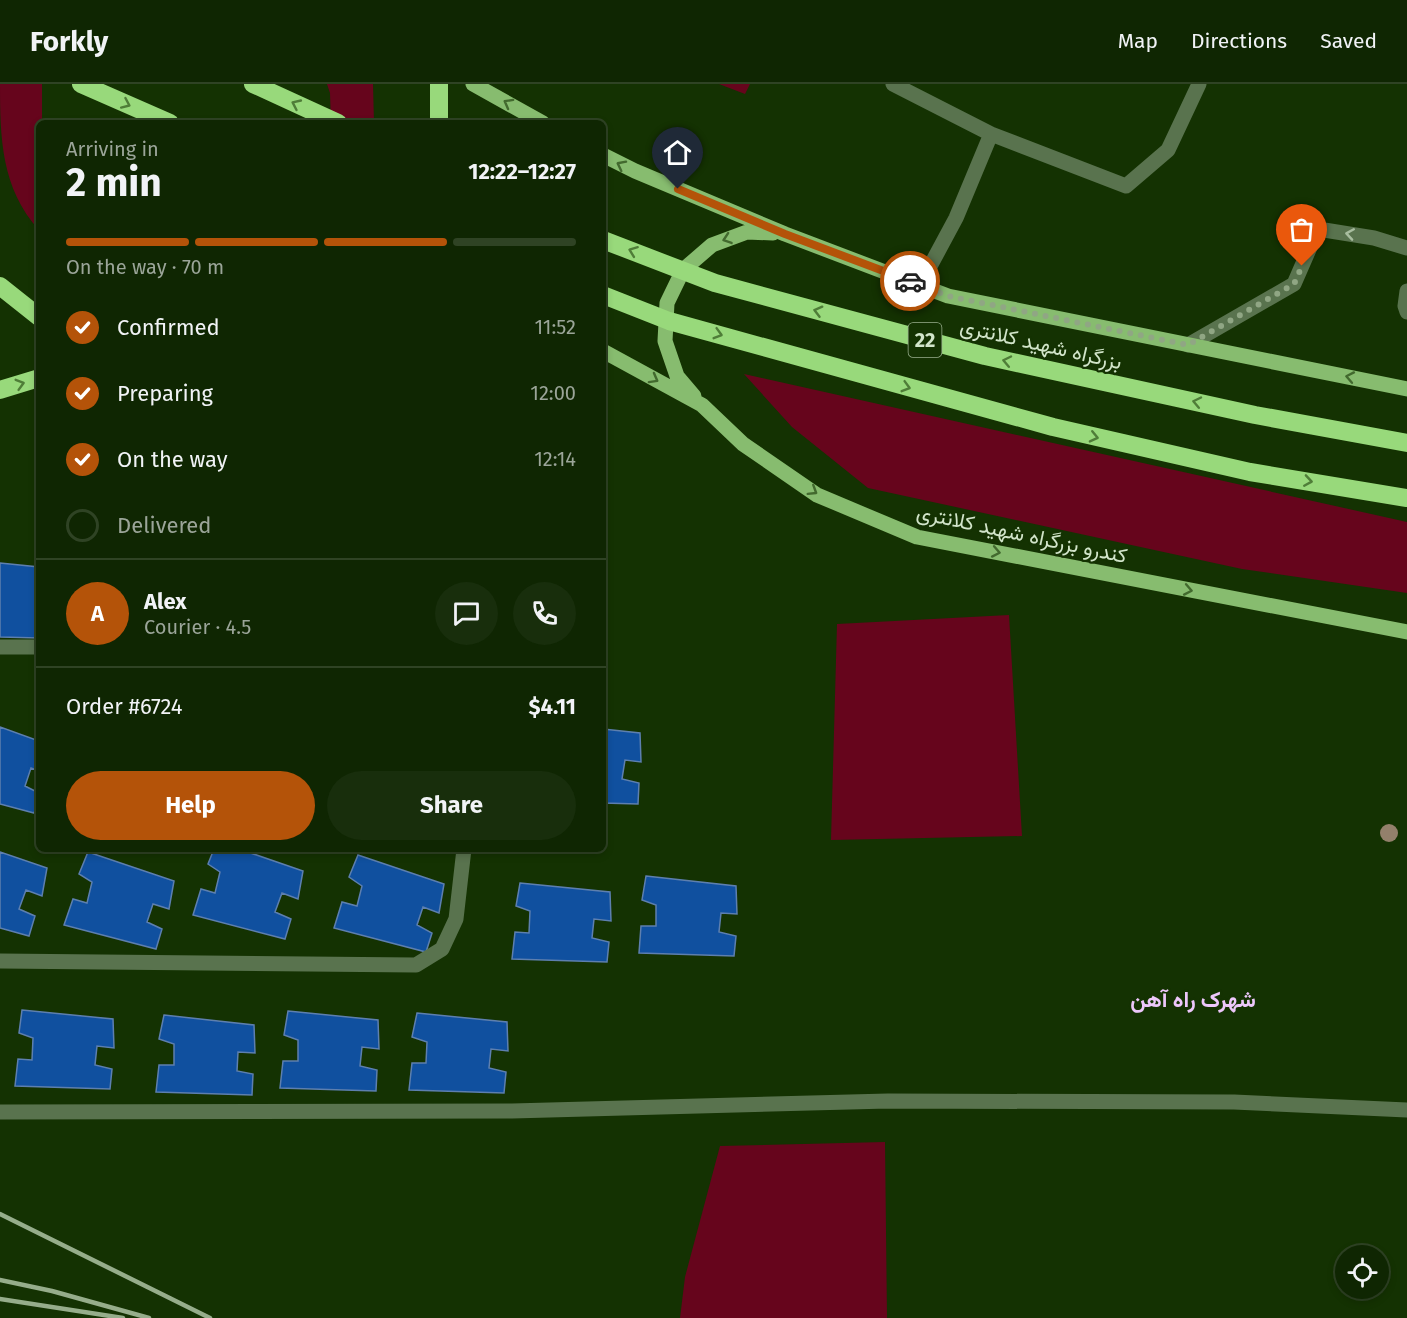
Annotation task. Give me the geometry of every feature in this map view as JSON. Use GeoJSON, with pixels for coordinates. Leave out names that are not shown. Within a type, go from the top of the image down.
{"type":"FeatureCollection","features":[{"type":"Feature","properties":{"kind":"highway"},"geometry":{"type":"LineString","coordinates":[[81,84],[163,120]]}},
{"type":"Feature","properties":{"kind":"highway"},"geometry":{"type":"LineString","coordinates":[[253,84],[331,120]]}},
{"type":"Feature","properties":{"kind":"highway"},"geometry":{"type":"LineString","coordinates":[[439,84],[439,120]]}},
{"type":"Feature","properties":{"kind":"highway","name":"بزرگراه شهید کلانتری"},"geometry":{"type":"LineString","coordinates":[[606,241],[716,283],[973,353],[1255,415],[1407,443]]}},
{"type":"Feature","properties":{"kind":"highway"},"geometry":{"type":"LineString","coordinates":[[0,286],[36,315]]}},
{"type":"Feature","properties":{"kind":"highway","name":"22"},"geometry":{"type":"LineString","coordinates":[[606,296],[669,321],[1053,428],[1250,472],[1407,498]]}},
{"type":"Feature","properties":{"kind":"highway"},"geometry":{"type":"LineString","coordinates":[[0,390],[36,379]]}},
{"type":"Feature","properties":{"kind":"main road"},"geometry":{"type":"LineString","coordinates":[[473,84],[538,120]]}},
{"type":"Feature","properties":{"kind":"main road","name":"22"},"geometry":{"type":"LineString","coordinates":[[606,156],[785,234],[948,296],[1407,389]]}},
{"type":"Feature","properties":{"kind":"main road"},"geometry":{"type":"LineString","coordinates":[[702,405],[677,376],[665,341],[667,303],[683,270],[712,244],[747,232],[785,234]]}},
{"type":"Feature","properties":{"kind":"main road","name":"کندرو بزرگراه شهید کلانتری"},"geometry":{"type":"LineString","coordinates":[[606,353],[702,405],[743,444],[817,495],[917,537],[1407,632]]}},
{"type":"Feature","properties":{"kind":"street"},"geometry":{"type":"LineString","coordinates":[[893,84],[991,134],[1126,186],[1168,150],[1199,84]]}},
{"type":"Feature","properties":{"kind":"street"},"geometry":{"type":"LineString","coordinates":[[920,285],[956,218],[991,134]]}},
{"type":"Feature","properties":{"kind":"street"},"geometry":{"type":"LineString","coordinates":[[1188,345],[1294,284],[1318,229],[1374,238],[1407,248]]}},
{"type":"Feature","properties":{"kind":"street"},"geometry":{"type":"LineString","coordinates":[[1407,291],[1405,306],[1407,312]]}},
{"type":"Feature","properties":{"kind":"street"},"geometry":{"type":"LineString","coordinates":[[0,647],[36,647]]}},
{"type":"Feature","properties":{"kind":"street"},"geometry":{"type":"LineString","coordinates":[[0,961],[416,965],[442,949],[456,919],[464,852]]}},
{"type":"Feature","properties":{"kind":"street"},"geometry":{"type":"LineString","coordinates":[[0,1112],[512,1111],[888,1101],[1234,1102],[1407,1110]]}},
{"type":"Feature","properties":{"kind":"shaded area"},"geometry":{"type":"Polygon","coordinates":[[[0,84],[42,84],[42,120],[36,120],[36,226],[26,214],[10,180],[5,162],[0,84]]]}},
{"type":"Feature","properties":{"kind":"shaded area"},"geometry":{"type":"Polygon","coordinates":[[[327,84],[373,84],[374,120],[331,120],[330,93],[327,84]]]}},
{"type":"Feature","properties":{"kind":"shaded area"},"geometry":{"type":"Polygon","coordinates":[[[719,84],[750,84],[745,94],[719,84]]]}},
{"type":"Feature","properties":{"kind":"shaded area"},"geometry":{"type":"Polygon","coordinates":[[[744,374],[1407,522],[1407,593],[1242,569],[868,488],[792,427],[744,374]]]}},
{"type":"Feature","properties":{"kind":"shaded area"},"geometry":{"type":"Polygon","coordinates":[[[1009,615],[1022,836],[831,840],[837,624],[1009,615]]]}},
{"type":"Feature","properties":{"kind":"shaded area"},"geometry":{"type":"Polygon","coordinates":[[[885,1142],[887,1318],[680,1318],[685,1277],[720,1146],[885,1142]]]}},
{"type":"Feature","properties":{"kind":"building"},"geometry":{"type":"Polygon","coordinates":[[[0,563],[36,567],[36,638],[0,637],[0,563]]]}},
{"type":"Feature","properties":{"kind":"building"},"geometry":{"type":"Polygon","coordinates":[[[0,727],[36,740],[36,770],[31,768],[25,786],[36,792],[36,807],[34,813],[0,804],[0,727]]]}},
{"type":"Feature","properties":{"kind":"building"},"geometry":{"type":"Polygon","coordinates":[[[606,729],[640,733],[641,762],[625,760],[622,779],[639,783],[638,804],[606,803],[606,729]]]}},
{"type":"Feature","properties":{"kind":"building"},"geometry":{"type":"Polygon","coordinates":[[[0,852],[47,868],[42,896],[26,890],[19,909],[35,916],[29,936],[0,928],[0,852]]]}},
{"type":"Feature","properties":{"kind":"building"},"geometry":{"type":"Polygon","coordinates":[[[88,852],[174,881],[169,909],[153,904],[147,922],[162,929],[156,949],[64,925],[73,899],[87,903],[92,882],[79,874],[88,852]]]}},
{"type":"Feature","properties":{"kind":"building"},"geometry":{"type":"Polygon","coordinates":[[[213,852],[248,852],[303,871],[298,899],[282,893],[275,912],[291,919],[285,939],[193,915],[201,889],[215,893],[220,872],[208,864],[213,852]]]}},
{"type":"Feature","properties":{"kind":"building"},"geometry":{"type":"Polygon","coordinates":[[[358,855],[444,884],[439,913],[423,907],[417,925],[432,933],[426,952],[334,928],[342,902],[357,906],[362,886],[349,877],[358,855]]]}},
{"type":"Feature","properties":{"kind":"building"},"geometry":{"type":"Polygon","coordinates":[[[646,876],[736,886],[737,914],[721,913],[719,932],[736,936],[734,956],[639,953],[641,926],[656,926],[656,905],[642,900],[646,876]]]}},
{"type":"Feature","properties":{"kind":"building"},"geometry":{"type":"Polygon","coordinates":[[[520,883],[610,892],[611,921],[594,919],[592,938],[609,942],[607,962],[512,959],[515,932],[529,933],[530,911],[516,906],[520,883]]]}},
{"type":"Feature","properties":{"kind":"building"},"geometry":{"type":"Polygon","coordinates":[[[22,1010],[113,1019],[114,1048],[97,1046],[95,1065],[112,1069],[110,1089],[15,1086],[18,1059],[32,1060],[33,1038],[19,1033],[22,1010]]]}},
{"type":"Feature","properties":{"kind":"building"},"geometry":{"type":"Polygon","coordinates":[[[288,1011],[378,1020],[379,1049],[362,1047],[360,1066],[377,1070],[376,1091],[280,1088],[283,1061],[298,1061],[298,1040],[284,1035],[288,1011]]]}},
{"type":"Feature","properties":{"kind":"building"},"geometry":{"type":"Polygon","coordinates":[[[417,1013],[507,1022],[508,1051],[491,1049],[489,1068],[506,1072],[504,1093],[409,1090],[412,1063],[426,1063],[427,1042],[412,1037],[417,1013]]]}},
{"type":"Feature","properties":{"kind":"building"},"geometry":{"type":"Polygon","coordinates":[[[164,1015],[254,1025],[255,1053],[238,1052],[237,1071],[253,1074],[252,1095],[156,1092],[159,1065],[174,1065],[174,1044],[159,1039],[164,1015]]]}},
{"type":"Feature","properties":{"kind":"railway"},"geometry":{"type":"LineString","coordinates":[[0,1214],[210,1318]]}},
{"type":"Feature","properties":{"kind":"railway"},"geometry":{"type":"LineString","coordinates":[[0,1280],[52,1291],[149,1318]]}},
{"type":"Feature","properties":{"kind":"railway"},"geometry":{"type":"LineString","coordinates":[[0,1299],[123,1318]]}},
{"type":"Feature","properties":{"kind":"way so far"},"geometry":{"type":"LineString","coordinates":[[910,281],[948,296],[1188,345],[1294,284],[1302,266]]}},
{"type":"Feature","properties":{"kind":"district","name":"شهرک راه آهن"},"geometry":{"type":"Point","coordinates":[1193,999]}},
{"type":"Feature","properties":{"kind":"route"},"geometry":{"type":"LineString","coordinates":[[678,189],[785,234],[910,281]]}}]}
